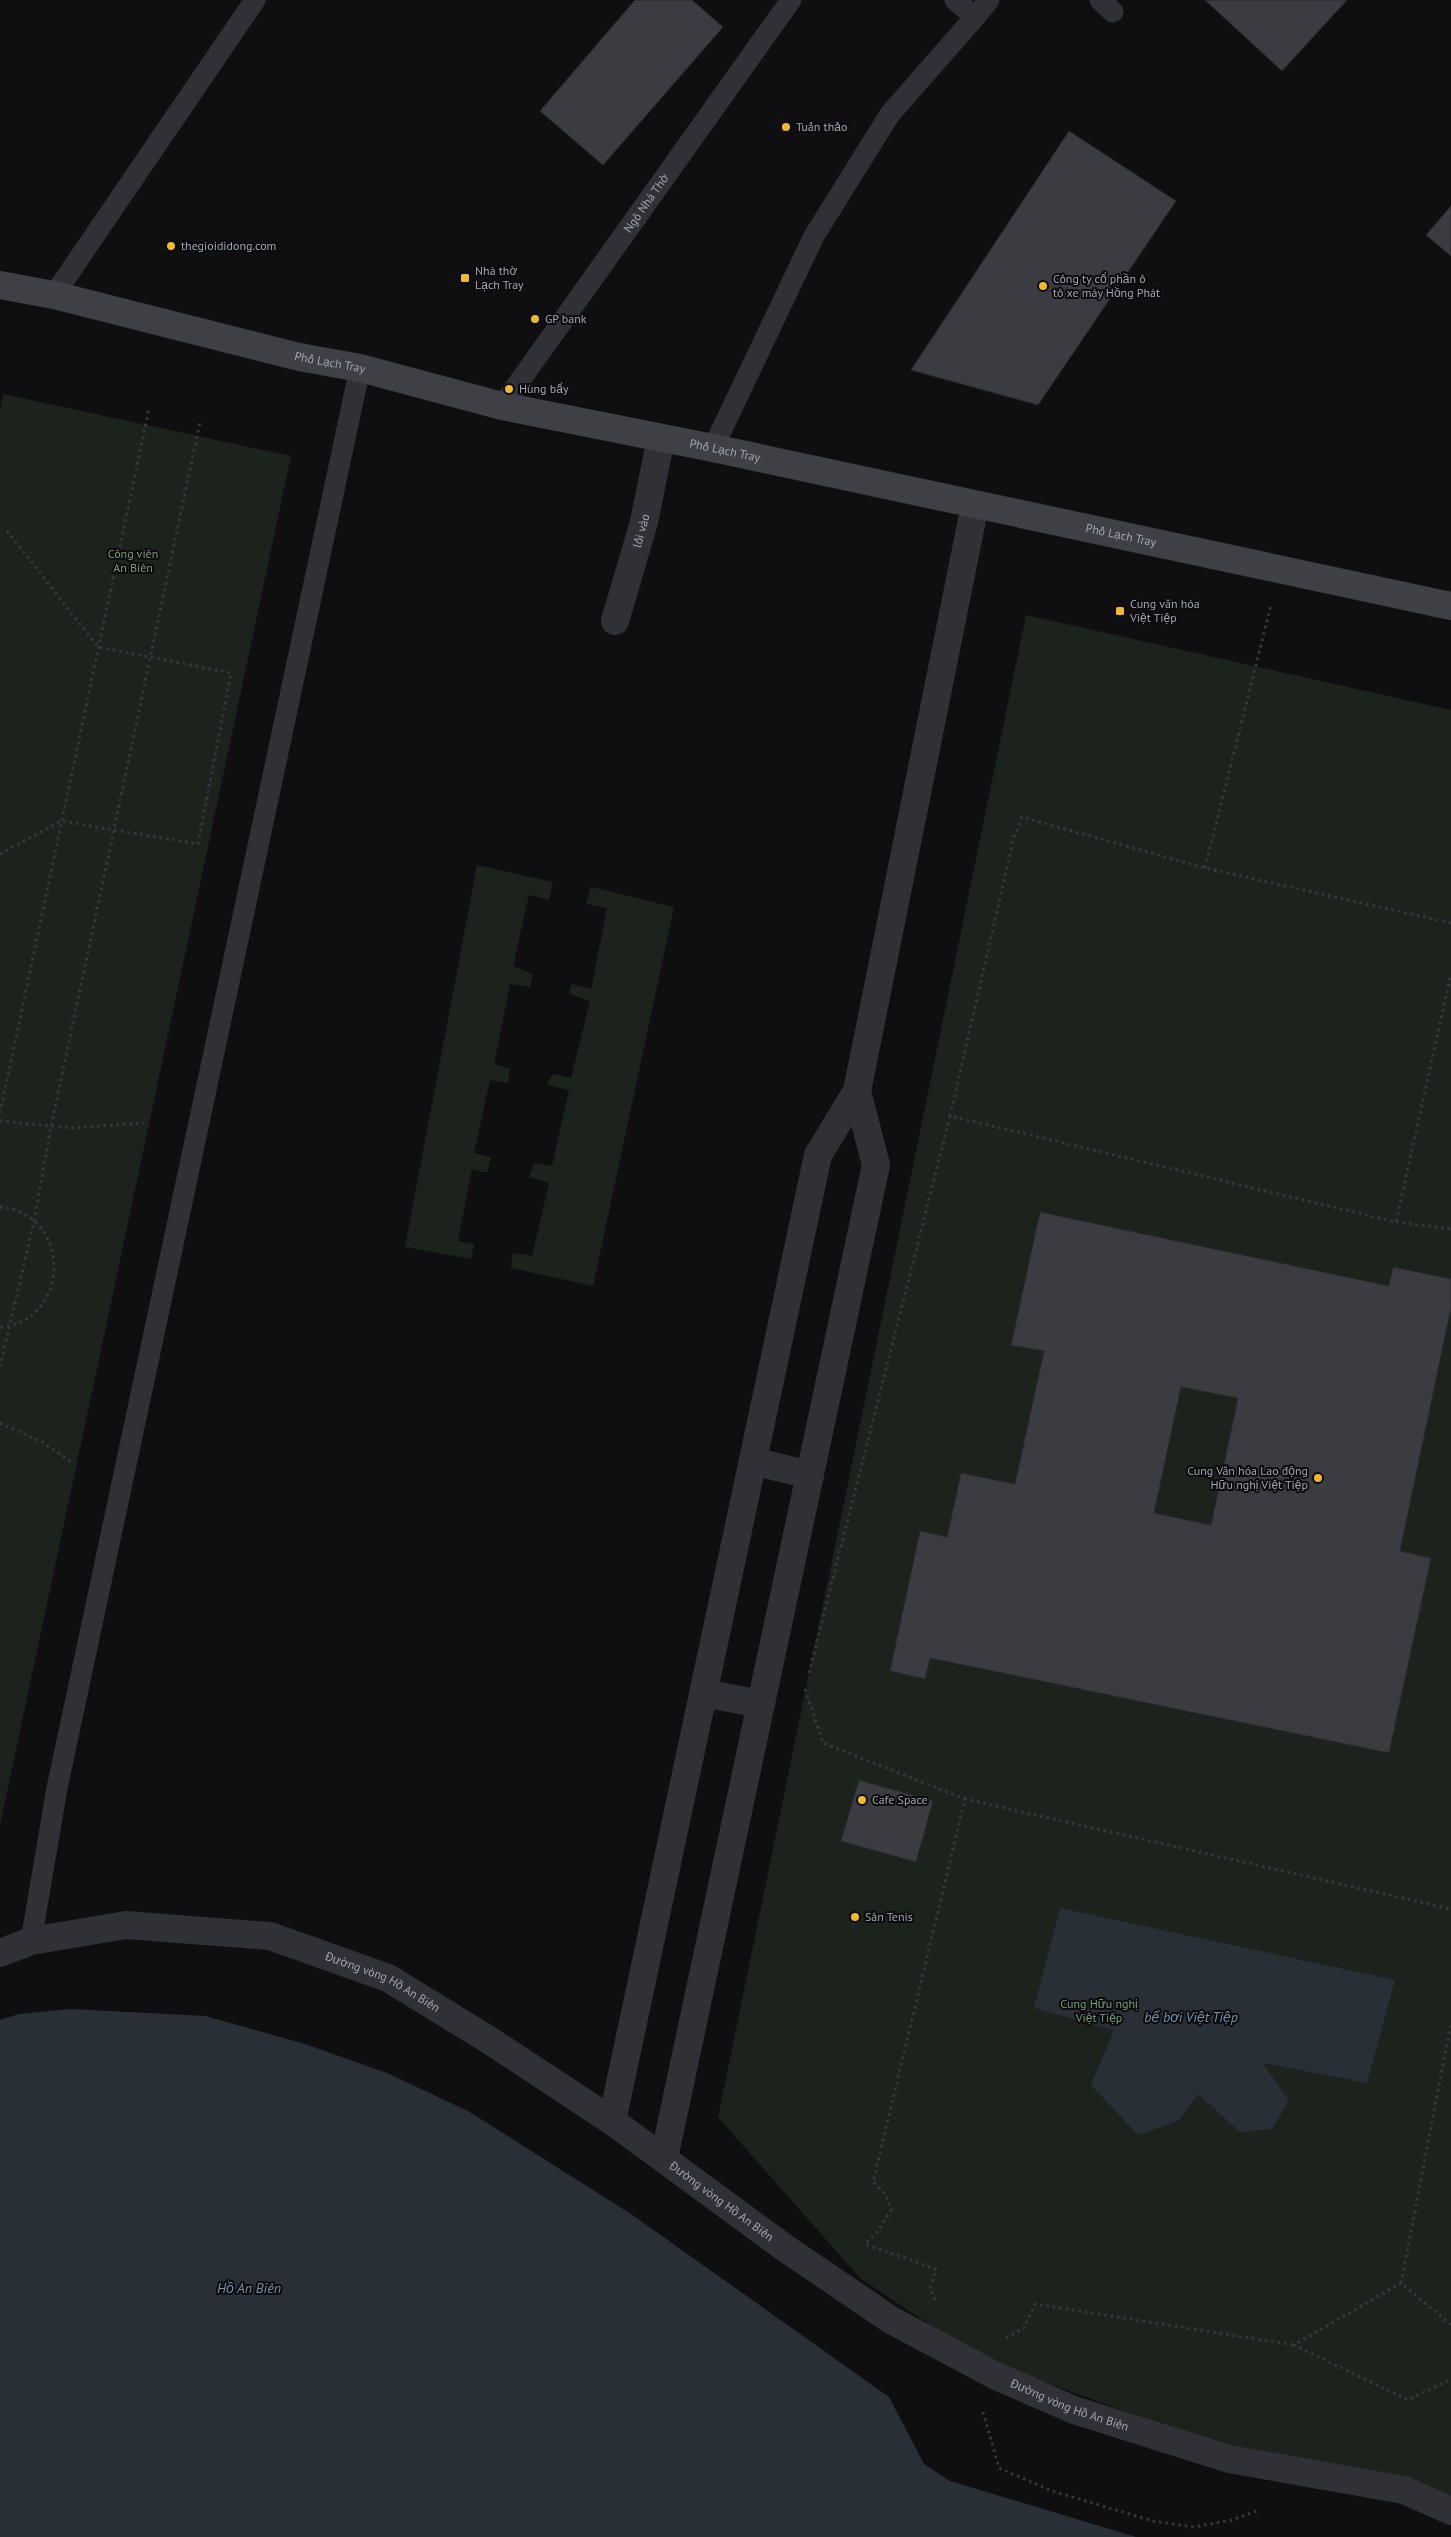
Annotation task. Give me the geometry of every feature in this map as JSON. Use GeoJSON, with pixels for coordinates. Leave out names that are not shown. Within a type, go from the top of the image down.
{"type":"FeatureCollection","features":[{"type":"Feature","properties":{"kind":"main road","name":"Phố Lạch Tray"},"geometry":{"type":"LineString","coordinates":[[0,285],[54,295],[299,358],[360,368],[502,406],[713,448],[1451,606]]}},
{"type":"Feature","properties":{"kind":"street","name":"lối vào"},"geometry":{"type":"LineString","coordinates":[[615,621],[644,522],[661,438]]}},
{"type":"Feature","properties":{"kind":"street"},"geometry":{"type":"LineString","coordinates":[[612,2121],[818,1155],[857,1091],[975,505]]}},
{"type":"Feature","properties":{"kind":"street"},"geometry":{"type":"LineString","coordinates":[[664,2158],[876,1165],[857,1091]]}},
{"type":"Feature","properties":{"kind":"street"},"geometry":{"type":"LineString","coordinates":[[753,1461],[810,1475]]}},
{"type":"Feature","properties":{"kind":"street"},"geometry":{"type":"LineString","coordinates":[[703,1693],[761,1704]]}},
{"type":"Feature","properties":{"kind":"street","name":"Đường vòng Hồ An Biên"},"geometry":{"type":"LineString","coordinates":[[0,1953],[31,1941],[126,1925],[270,1936],[388,1978],[489,2040],[612,2121],[785,2248],[891,2320],[996,2376],[1074,2410],[1229,2459],[1404,2490],[1451,2511]]}},
{"type":"Feature","properties":{"kind":"lane"},"geometry":{"type":"LineString","coordinates":[[54,295],[255,0]]}},
{"type":"Feature","properties":{"kind":"lane","name":"Ngõ Nhà Thờ"},"geometry":{"type":"LineString","coordinates":[[502,406],[791,0]]}},
{"type":"Feature","properties":{"kind":"lane"},"geometry":{"type":"LineString","coordinates":[[955,0],[975,17]]}},
{"type":"Feature","properties":{"kind":"lane"},"geometry":{"type":"LineString","coordinates":[[713,448],[814,236],[890,114],[989,0]]}},
{"type":"Feature","properties":{"kind":"lane"},"geometry":{"type":"LineString","coordinates":[[31,1941],[59,1778],[360,368]]}},
{"type":"Feature","properties":{"kind":"path"},"geometry":{"type":"LineString","coordinates":[[0,1113],[149,409]]}},
{"type":"Feature","properties":{"kind":"path"},"geometry":{"type":"LineString","coordinates":[[0,1367],[34,1220],[50,1127],[200,422]]}},
{"type":"Feature","properties":{"kind":"path"},"geometry":{"type":"LineString","coordinates":[[0,854],[62,821],[198,844],[231,673],[98,647],[5,528]]}},
{"type":"Feature","properties":{"kind":"path"},"geometry":{"type":"LineString","coordinates":[[1205,868],[1280,570]]}},
{"type":"Feature","properties":{"kind":"path"},"geometry":{"type":"LineString","coordinates":[[1451,923],[1205,868],[1022,817],[1014,837],[950,1116],[804,1691],[823,1743],[965,1799],[1451,1909]]}},
{"type":"Feature","properties":{"kind":"path"},"geometry":{"type":"LineString","coordinates":[[1396,1222],[1451,974]]}},
{"type":"Feature","properties":{"kind":"path"},"geometry":{"type":"LineString","coordinates":[[950,1116],[1396,1222],[1451,1229]]}},
{"type":"Feature","properties":{"kind":"path"},"geometry":{"type":"LineString","coordinates":[[0,1121],[72,1128],[144,1123]]}},
{"type":"Feature","properties":{"kind":"path"},"geometry":{"type":"LineString","coordinates":[[0,1207],[22,1212],[34,1220],[47,1235],[54,1253],[56,1272],[51,1290],[40,1306],[26,1319],[9,1326],[0,1327]]}},
{"type":"Feature","properties":{"kind":"path"},"geometry":{"type":"LineString","coordinates":[[0,1423],[42,1442],[73,1464]]}},
{"type":"Feature","properties":{"kind":"path"},"geometry":{"type":"LineString","coordinates":[[936,2304],[930,2288],[936,2269],[865,2244],[877,2232],[891,2210],[886,2195],[873,2182],[965,1799]]}},
{"type":"Feature","properties":{"kind":"path"},"geometry":{"type":"LineString","coordinates":[[1294,2345],[1401,2283],[1451,2024]]}},
{"type":"Feature","properties":{"kind":"path"},"geometry":{"type":"LineString","coordinates":[[1401,2283],[1451,2325]]}},
{"type":"Feature","properties":{"kind":"path"},"geometry":{"type":"LineString","coordinates":[[997,2339],[1004,2339],[1024,2328],[1035,2304],[1294,2345],[1408,2400],[1451,2379]]}},
{"type":"Feature","properties":{"kind":"path"},"geometry":{"type":"LineString","coordinates":[[983,2411],[999,2468],[1052,2491],[1153,2521],[1193,2527],[1232,2520],[1256,2511]]}},
{"type":"Feature","properties":{"kind":"green space","name":"Công viên An Biên"},"geometry":{"type":"Polygon","coordinates":[[[3,394],[291,456],[0,1825],[0,411],[3,394]]]}},
{"type":"Feature","properties":{"kind":"green space","name":"Cung Hữu nghị Việt Tiệp"},"geometry":{"type":"Polygon","coordinates":[[[1026,615],[1451,710],[1451,2496],[1235,2451],[981,2359],[860,2278],[718,2117],[1026,615]]]}},
{"type":"Feature","properties":{"kind":"green space"},"geometry":{"type":"Polygon","coordinates":[[[477,865],[553,882],[549,900],[529,895],[513,966],[533,974],[530,987],[510,984],[494,1064],[510,1069],[508,1083],[490,1080],[474,1153],[491,1157],[487,1173],[472,1169],[458,1241],[474,1244],[471,1259],[405,1247],[477,865]]]}},
{"type":"Feature","properties":{"kind":"green space"},"geometry":{"type":"Polygon","coordinates":[[[591,887],[674,907],[593,1286],[511,1268],[513,1253],[532,1256],[549,1183],[529,1177],[534,1163],[552,1166],[569,1090],[547,1085],[553,1074],[571,1078],[590,1001],[569,994],[571,984],[591,989],[607,908],[586,904],[591,887]]]}},
{"type":"Feature","properties":{"kind":"water","name":"bể bơi Việt Tiệp"},"geometry":{"type":"Polygon","coordinates":[[[1060,1908],[1395,1980],[1367,2083],[1263,2063],[1289,2101],[1272,2129],[1240,2132],[1198,2094],[1178,2121],[1138,2135],[1091,2085],[1114,2030],[1034,2008],[1060,1908]]]}},
{"type":"Feature","properties":{"kind":"water","name":"Hồ An Biên"},"geometry":{"type":"Polygon","coordinates":[[[71,2009],[205,2016],[305,2044],[387,2073],[468,2111],[631,2214],[889,2397],[924,2464],[950,2481],[1136,2537],[0,2537],[0,2020],[19,2014],[71,2009]]]}},
{"type":"Feature","properties":{"kind":"building"},"geometry":{"type":"Polygon","coordinates":[[[635,0],[692,0],[723,27],[603,165],[540,111],[635,0]]]}},
{"type":"Feature","properties":{"kind":"building"},"geometry":{"type":"Polygon","coordinates":[[[1205,0],[1347,0],[1282,71],[1205,0]]]}},
{"type":"Feature","properties":{"kind":"building","name":"Công ty cổ phần ô tô xe máy Hồng Phát"},"geometry":{"type":"Polygon","coordinates":[[[1069,131],[1176,201],[1038,405],[911,370],[1069,131]]]}},
{"type":"Feature","properties":{"kind":"building"},"geometry":{"type":"Polygon","coordinates":[[[1451,206],[1451,256],[1426,235],[1451,206]]]}},
{"type":"Feature","properties":{"kind":"building","name":"Cung Văn hóa Lao động Hữu nghị Việt Tiệp"},"geometry":{"type":"Polygon","coordinates":[[[1040,1212],[1389,1286],[1393,1267],[1451,1279],[1451,1308],[1400,1551],[1431,1558],[1389,1753],[930,1658],[925,1679],[890,1671],[920,1531],[947,1537],[961,1473],[1015,1484],[1044,1351],[1011,1345],[1040,1212]],[[1181,1387],[1154,1513],[1211,1525],[1238,1398],[1181,1387]]]}},
{"type":"Feature","properties":{"kind":"building"},"geometry":{"type":"Polygon","coordinates":[[[859,1780],[933,1801],[916,1862],[841,1841],[859,1780]]]}},
{"type":"Feature","properties":{"kind":"place","name":"Tuấn thảo"},"geometry":{"type":"Point","coordinates":[786,127]}},
{"type":"Feature","properties":{"kind":"place","name":"thegioididong.com"},"geometry":{"type":"Point","coordinates":[171,246]}},
{"type":"Feature","properties":{"kind":"place","name":"Nhà thờ Lạch Tray"},"geometry":{"type":"Point","coordinates":[465,278]}},
{"type":"Feature","properties":{"kind":"place","name":"Công ty cổ phần ô tô xe máy Hồng Phát"},"geometry":{"type":"Point","coordinates":[1043,286]}},
{"type":"Feature","properties":{"kind":"place","name":"GP bank"},"geometry":{"type":"Point","coordinates":[535,319]}},
{"type":"Feature","properties":{"kind":"place","name":"Hùng bẩy"},"geometry":{"type":"Point","coordinates":[509,389]}},
{"type":"Feature","properties":{"kind":"place","name":"Cung văn hóa Việt Tiệp"},"geometry":{"type":"Point","coordinates":[1120,611]}},
{"type":"Feature","properties":{"kind":"place","name":"Cung Văn hóa Lao động Hữu nghị Việt Tiệp"},"geometry":{"type":"Point","coordinates":[1318,1478]}},
{"type":"Feature","properties":{"kind":"place","name":"Cafe Space"},"geometry":{"type":"Point","coordinates":[862,1800]}},
{"type":"Feature","properties":{"kind":"place","name":"Sân Tenis"},"geometry":{"type":"Point","coordinates":[855,1917]}}]}
